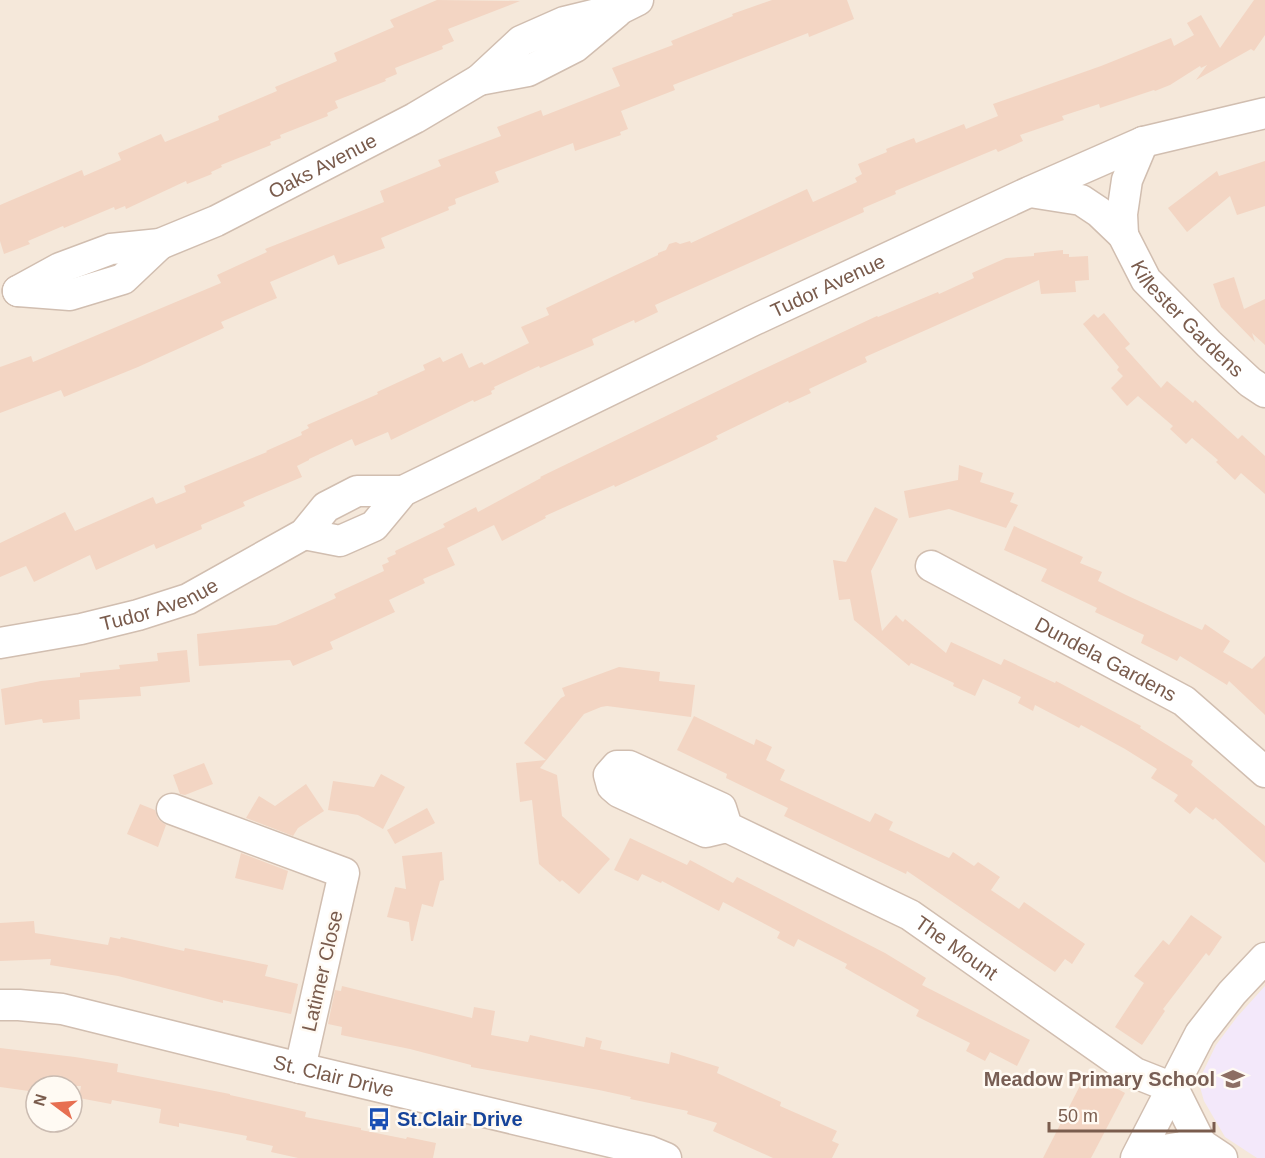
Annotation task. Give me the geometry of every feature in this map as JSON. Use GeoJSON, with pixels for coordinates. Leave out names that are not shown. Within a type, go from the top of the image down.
{"type":"FeatureCollection","features":[{"type":"Feature","properties":{"kind":"street","name":"Oaks Avenue"},"geometry":{"type":"LineString","coordinates":[[9,292],[70,295],[123,279],[160,244],[216,221],[415,118],[480,80],[528,71],[575,47],[630,4]]}},
{"type":"Feature","properties":{"kind":"street","name":"Tudor Avenue"},"geometry":{"type":"LineString","coordinates":[[0,643],[81,629],[138,615],[188,599],[304,534],[340,541],[374,526],[403,491],[741,327],[1029,192],[1143,142],[1265,113]]}},
{"type":"Feature","properties":{"kind":"street","name":"Killester Gardens"},"geometry":{"type":"LineString","coordinates":[[1123,235],[1122,214],[1127,180],[1143,142]]}},
{"type":"Feature","properties":{"kind":"street","name":"Killester Gardens"},"geometry":{"type":"LineString","coordinates":[[1029,192],[1081,200],[1099,212],[1123,235],[1146,280],[1209,344],[1250,382],[1265,392]]}},
{"type":"Feature","properties":{"kind":"street","name":"Dundela Gardens"},"geometry":{"type":"LineString","coordinates":[[931,566],[1184,700],[1265,772]]}},
{"type":"Feature","properties":{"kind":"street","name":"Latimer Close"},"geometry":{"type":"LineString","coordinates":[[172,809],[344,873],[300,1068]]}},
{"type":"Feature","properties":{"kind":"street","name":"The Mount"},"geometry":{"type":"LineString","coordinates":[[727,827],[910,915],[1135,1073],[1173,1088]]}},
{"type":"Feature","properties":{"kind":"street"},"geometry":{"type":"LineString","coordinates":[[1137,1156],[1200,1034],[1232,993],[1265,958]]}},
{"type":"Feature","properties":{"kind":"street","name":"St. Clair Drive"},"geometry":{"type":"LineString","coordinates":[[0,1005],[62,1010],[649,1150],[666,1158]]}},
{"type":"Feature","properties":{"kind":"street"},"geometry":{"type":"LineString","coordinates":[[1137,1156],[1211,1151],[1173,1088]]}},
{"type":"Feature","properties":{"kind":"shaded area"},"geometry":{"type":"Polygon","coordinates":[[[0,0],[1265,0],[1265,1158],[0,1158],[0,0]]]}},
{"type":"Feature","properties":{"kind":"shaded area","name":"Meadow Primary School"},"geometry":{"type":"Polygon","coordinates":[[[1265,986],[1265,1158],[1257,1158],[1225,1137],[1204,1101],[1200,1087],[1203,1072],[1216,1045],[1265,986]]]}},
{"type":"Feature","properties":{"kind":"building"},"geometry":{"type":"Polygon","coordinates":[[[437,0],[520,1],[448,29],[454,41],[442,46],[443,49],[395,68],[397,74],[385,79],[386,81],[335,101],[338,108],[327,113],[328,116],[280,135],[281,138],[270,142],[271,145],[221,165],[222,167],[211,172],[212,174],[187,184],[186,181],[126,209],[125,206],[115,210],[114,207],[64,228],[63,226],[28,241],[30,244],[4,254],[0,241],[0,205],[82,170],[84,176],[121,160],[118,153],[161,134],[165,142],[219,120],[218,116],[277,91],[275,87],[337,61],[334,53],[394,27],[390,20],[437,0]]]}},
{"type":"Feature","properties":{"kind":"building"},"geometry":{"type":"Polygon","coordinates":[[[772,0],[847,0],[854,19],[809,37],[808,33],[673,85],[675,90],[621,111],[628,129],[620,132],[621,135],[575,151],[573,143],[495,172],[499,182],[455,199],[456,204],[448,207],[449,210],[381,238],[385,248],[338,265],[334,255],[270,282],[277,298],[221,322],[224,328],[64,397],[61,390],[0,413],[0,367],[31,356],[33,362],[221,283],[217,275],[267,252],[265,249],[384,202],[380,191],[441,166],[438,160],[501,136],[497,127],[541,110],[543,116],[620,86],[612,68],[673,45],[671,41],[733,16],[732,14],[772,0]]]}},
{"type":"Feature","properties":{"kind":"building"},"geometry":{"type":"Polygon","coordinates":[[[1254,0],[1265,0],[1265,35],[1254,51],[1251,49],[1196,80],[1207,65],[1201,68],[1200,66],[1170,85],[1155,91],[1100,108],[1099,104],[1062,116],[1064,120],[1020,135],[1023,141],[998,152],[996,149],[895,191],[896,194],[863,208],[864,212],[655,305],[658,312],[592,339],[594,345],[540,368],[539,366],[494,387],[492,394],[474,402],[473,400],[391,440],[388,432],[355,446],[352,439],[309,459],[297,466],[302,477],[243,502],[245,506],[201,525],[202,529],[156,549],[154,544],[96,570],[90,555],[34,582],[26,566],[0,577],[0,543],[65,512],[75,531],[153,497],[156,504],[186,492],[184,486],[302,435],[301,432],[309,428],[307,425],[378,394],[377,392],[425,370],[423,365],[440,357],[443,362],[462,353],[469,368],[482,362],[484,365],[529,343],[521,327],[549,315],[546,308],[658,255],[666,250],[669,244],[690,241],[691,243],[807,189],[813,202],[857,182],[855,178],[862,174],[858,164],[887,152],[886,149],[914,138],[916,143],[964,124],[966,129],[998,116],[993,104],[1101,66],[1171,38],[1174,46],[1194,35],[1187,23],[1201,15],[1220,48],[1254,0]]]}},
{"type":"Feature","properties":{"kind":"building"},"geometry":{"type":"Polygon","coordinates":[[[1265,161],[1265,206],[1237,215],[1230,196],[1187,232],[1168,208],[1217,171],[1219,176],[1265,161]]]}},
{"type":"Feature","properties":{"kind":"building"},"geometry":{"type":"Polygon","coordinates":[[[1063,250],[1063,254],[1069,254],[1069,257],[1088,256],[1089,280],[1075,281],[1076,292],[1041,294],[1039,280],[865,357],[867,362],[809,389],[811,393],[789,403],[788,401],[716,436],[718,439],[674,460],[545,516],[546,518],[502,541],[494,525],[447,548],[455,565],[423,579],[425,583],[389,600],[395,612],[330,642],[333,649],[293,666],[290,660],[199,666],[197,634],[276,625],[299,615],[336,598],[334,594],[384,571],[382,565],[389,562],[387,558],[396,554],[395,551],[445,527],[443,524],[476,507],[478,512],[540,477],[757,372],[877,316],[938,292],[939,294],[974,278],[972,273],[1006,258],[1034,256],[1034,253],[1063,250]]]}},
{"type":"Feature","properties":{"kind":"building"},"geometry":{"type":"Polygon","coordinates":[[[1234,277],[1244,309],[1265,299],[1265,345],[1252,333],[1255,342],[1221,307],[1213,284],[1234,277]]]}},
{"type":"Feature","properties":{"kind":"building"},"geometry":{"type":"Polygon","coordinates":[[[1104,313],[1130,344],[1125,348],[1161,388],[1167,381],[1193,403],[1195,400],[1238,439],[1242,435],[1265,456],[1265,494],[1241,473],[1235,480],[1216,462],[1218,460],[1192,438],[1186,444],[1170,429],[1173,426],[1138,396],[1127,406],[1111,388],[1123,376],[1117,370],[1119,367],[1083,324],[1094,314],[1098,318],[1104,313]]]}},
{"type":"Feature","properties":{"kind":"building"},"geometry":{"type":"Polygon","coordinates":[[[959,465],[983,473],[980,482],[1014,493],[1010,502],[1018,505],[1006,528],[949,509],[909,518],[904,491],[958,480],[959,465]]]}},
{"type":"Feature","properties":{"kind":"building"},"geometry":{"type":"Polygon","coordinates":[[[875,507],[898,519],[871,571],[882,631],[896,615],[903,622],[905,619],[946,653],[951,642],[1001,665],[1004,659],[1055,683],[1056,681],[1141,726],[1140,728],[1193,761],[1191,765],[1265,826],[1265,863],[1215,818],[1213,820],[1196,807],[1190,814],[1174,801],[1178,795],[1151,778],[1157,769],[1125,749],[1081,725],[1079,728],[1035,705],[1033,711],[1018,703],[1021,697],[983,679],[975,696],[953,686],[954,683],[911,663],[909,666],[854,620],[850,599],[839,600],[833,560],[846,562],[875,507]]]}},
{"type":"Feature","properties":{"kind":"building"},"geometry":{"type":"Polygon","coordinates":[[[1014,526],[1083,557],[1080,563],[1102,572],[1098,581],[1202,630],[1205,624],[1230,641],[1223,652],[1252,669],[1265,656],[1265,715],[1229,681],[1227,685],[1180,656],[1177,661],[1141,643],[1144,635],[1095,612],[1097,608],[1041,581],[1047,569],[1004,550],[1014,526]]]}},
{"type":"Feature","properties":{"kind":"building"},"geometry":{"type":"Polygon","coordinates":[[[187,650],[190,682],[140,687],[141,696],[79,700],[80,719],[43,723],[42,719],[5,725],[1,689],[41,681],[80,677],[80,673],[120,669],[119,665],[158,661],[157,653],[187,650]]]}},
{"type":"Feature","properties":{"kind":"building"},"geometry":{"type":"Polygon","coordinates":[[[619,667],[660,672],[659,681],[695,685],[691,717],[601,707],[584,714],[540,768],[557,775],[562,816],[610,859],[579,894],[539,864],[532,800],[520,802],[516,763],[546,760],[524,743],[565,696],[562,688],[619,667]]]}},
{"type":"Feature","properties":{"kind":"building"},"geometry":{"type":"Polygon","coordinates":[[[694,716],[754,745],[756,739],[772,747],[766,760],[785,770],[780,780],[870,822],[875,813],[893,822],[889,830],[949,858],[953,852],[974,866],[978,862],[1000,877],[991,890],[1019,909],[1024,902],[1085,944],[1072,964],[1065,959],[1055,972],[907,871],[906,874],[784,816],[788,808],[726,778],[727,774],[677,750],[694,716]]]}},
{"type":"Feature","properties":{"kind":"building"},"geometry":{"type":"Polygon","coordinates":[[[204,763],[213,784],[185,795],[180,794],[173,775],[204,763]]]}},
{"type":"Feature","properties":{"kind":"building"},"geometry":{"type":"Polygon","coordinates":[[[381,774],[405,787],[383,829],[358,815],[328,810],[333,781],[374,787],[381,774]]]}},
{"type":"Feature","properties":{"kind":"building"},"geometry":{"type":"Polygon","coordinates":[[[306,784],[324,811],[298,828],[293,836],[246,818],[259,796],[275,806],[306,784]]]}},
{"type":"Feature","properties":{"kind":"building"},"geometry":{"type":"Polygon","coordinates":[[[140,804],[155,810],[158,819],[166,825],[158,847],[127,834],[140,804]]]}},
{"type":"Feature","properties":{"kind":"building"},"geometry":{"type":"Polygon","coordinates":[[[427,808],[435,823],[395,844],[387,830],[427,808]]]}},
{"type":"Feature","properties":{"kind":"building"},"geometry":{"type":"Polygon","coordinates":[[[630,838],[687,865],[690,860],[733,883],[737,877],[885,953],[926,978],[922,985],[1030,1040],[1017,1066],[990,1052],[985,1061],[966,1051],[970,1043],[916,1016],[919,1010],[845,968],[847,964],[798,939],[794,947],[777,938],[780,932],[723,902],[719,911],[662,881],[661,883],[642,874],[638,881],[614,870],[630,838]]]}},
{"type":"Feature","properties":{"kind":"building"},"geometry":{"type":"Polygon","coordinates":[[[442,852],[444,880],[440,881],[433,907],[422,904],[413,941],[411,941],[409,922],[387,917],[395,887],[406,889],[402,856],[442,852]]]}},
{"type":"Feature","properties":{"kind":"building"},"geometry":{"type":"Polygon","coordinates":[[[241,853],[288,871],[283,890],[235,878],[241,853]]]}},
{"type":"Feature","properties":{"kind":"building"},"geometry":{"type":"Polygon","coordinates":[[[1191,915],[1222,937],[1209,956],[1206,953],[1163,1009],[1165,1011],[1142,1045],[1115,1027],[1144,983],[1134,976],[1163,940],[1169,945],[1191,915]]]}},
{"type":"Feature","properties":{"kind":"building"},"geometry":{"type":"Polygon","coordinates":[[[34,921],[35,933],[108,945],[110,937],[120,939],[121,937],[184,951],[185,948],[268,965],[265,976],[298,984],[291,1014],[223,1000],[223,1003],[118,976],[50,965],[51,959],[0,961],[0,923],[34,921]]]}},
{"type":"Feature","properties":{"kind":"building"},"geometry":{"type":"Polygon","coordinates":[[[342,986],[472,1018],[474,1007],[495,1011],[491,1035],[528,1042],[530,1035],[584,1047],[586,1037],[602,1041],[600,1049],[669,1064],[671,1052],[719,1067],[717,1073],[781,1102],[780,1106],[837,1131],[832,1141],[839,1144],[832,1158],[773,1158],[713,1131],[717,1123],[687,1114],[688,1111],[599,1090],[471,1067],[471,1065],[410,1049],[341,1035],[342,1027],[328,1024],[335,990],[341,991],[342,986]]]}},
{"type":"Feature","properties":{"kind":"building"},"geometry":{"type":"Polygon","coordinates":[[[0,1048],[75,1057],[118,1064],[117,1072],[230,1094],[306,1112],[305,1117],[406,1139],[407,1137],[436,1143],[433,1158],[298,1158],[271,1152],[273,1146],[246,1140],[247,1136],[179,1123],[179,1127],[159,1123],[161,1109],[112,1100],[111,1104],[84,1099],[84,1074],[24,1074],[24,1090],[0,1087],[0,1048]]]}},
{"type":"Feature","properties":{"kind":"building"},"geometry":{"type":"Polygon","coordinates":[[[1087,1072],[1125,1093],[1091,1158],[1043,1158],[1087,1072]]]}},
{"type":"Feature","properties":{"kind":"place","name":"Meadow Primary School"},"geometry":{"type":"Point","coordinates":[1233,1079]}},
{"type":"Feature","properties":{"kind":"place","name":"St.Clair Drive"},"geometry":{"type":"Point","coordinates":[379,1119]}}]}
